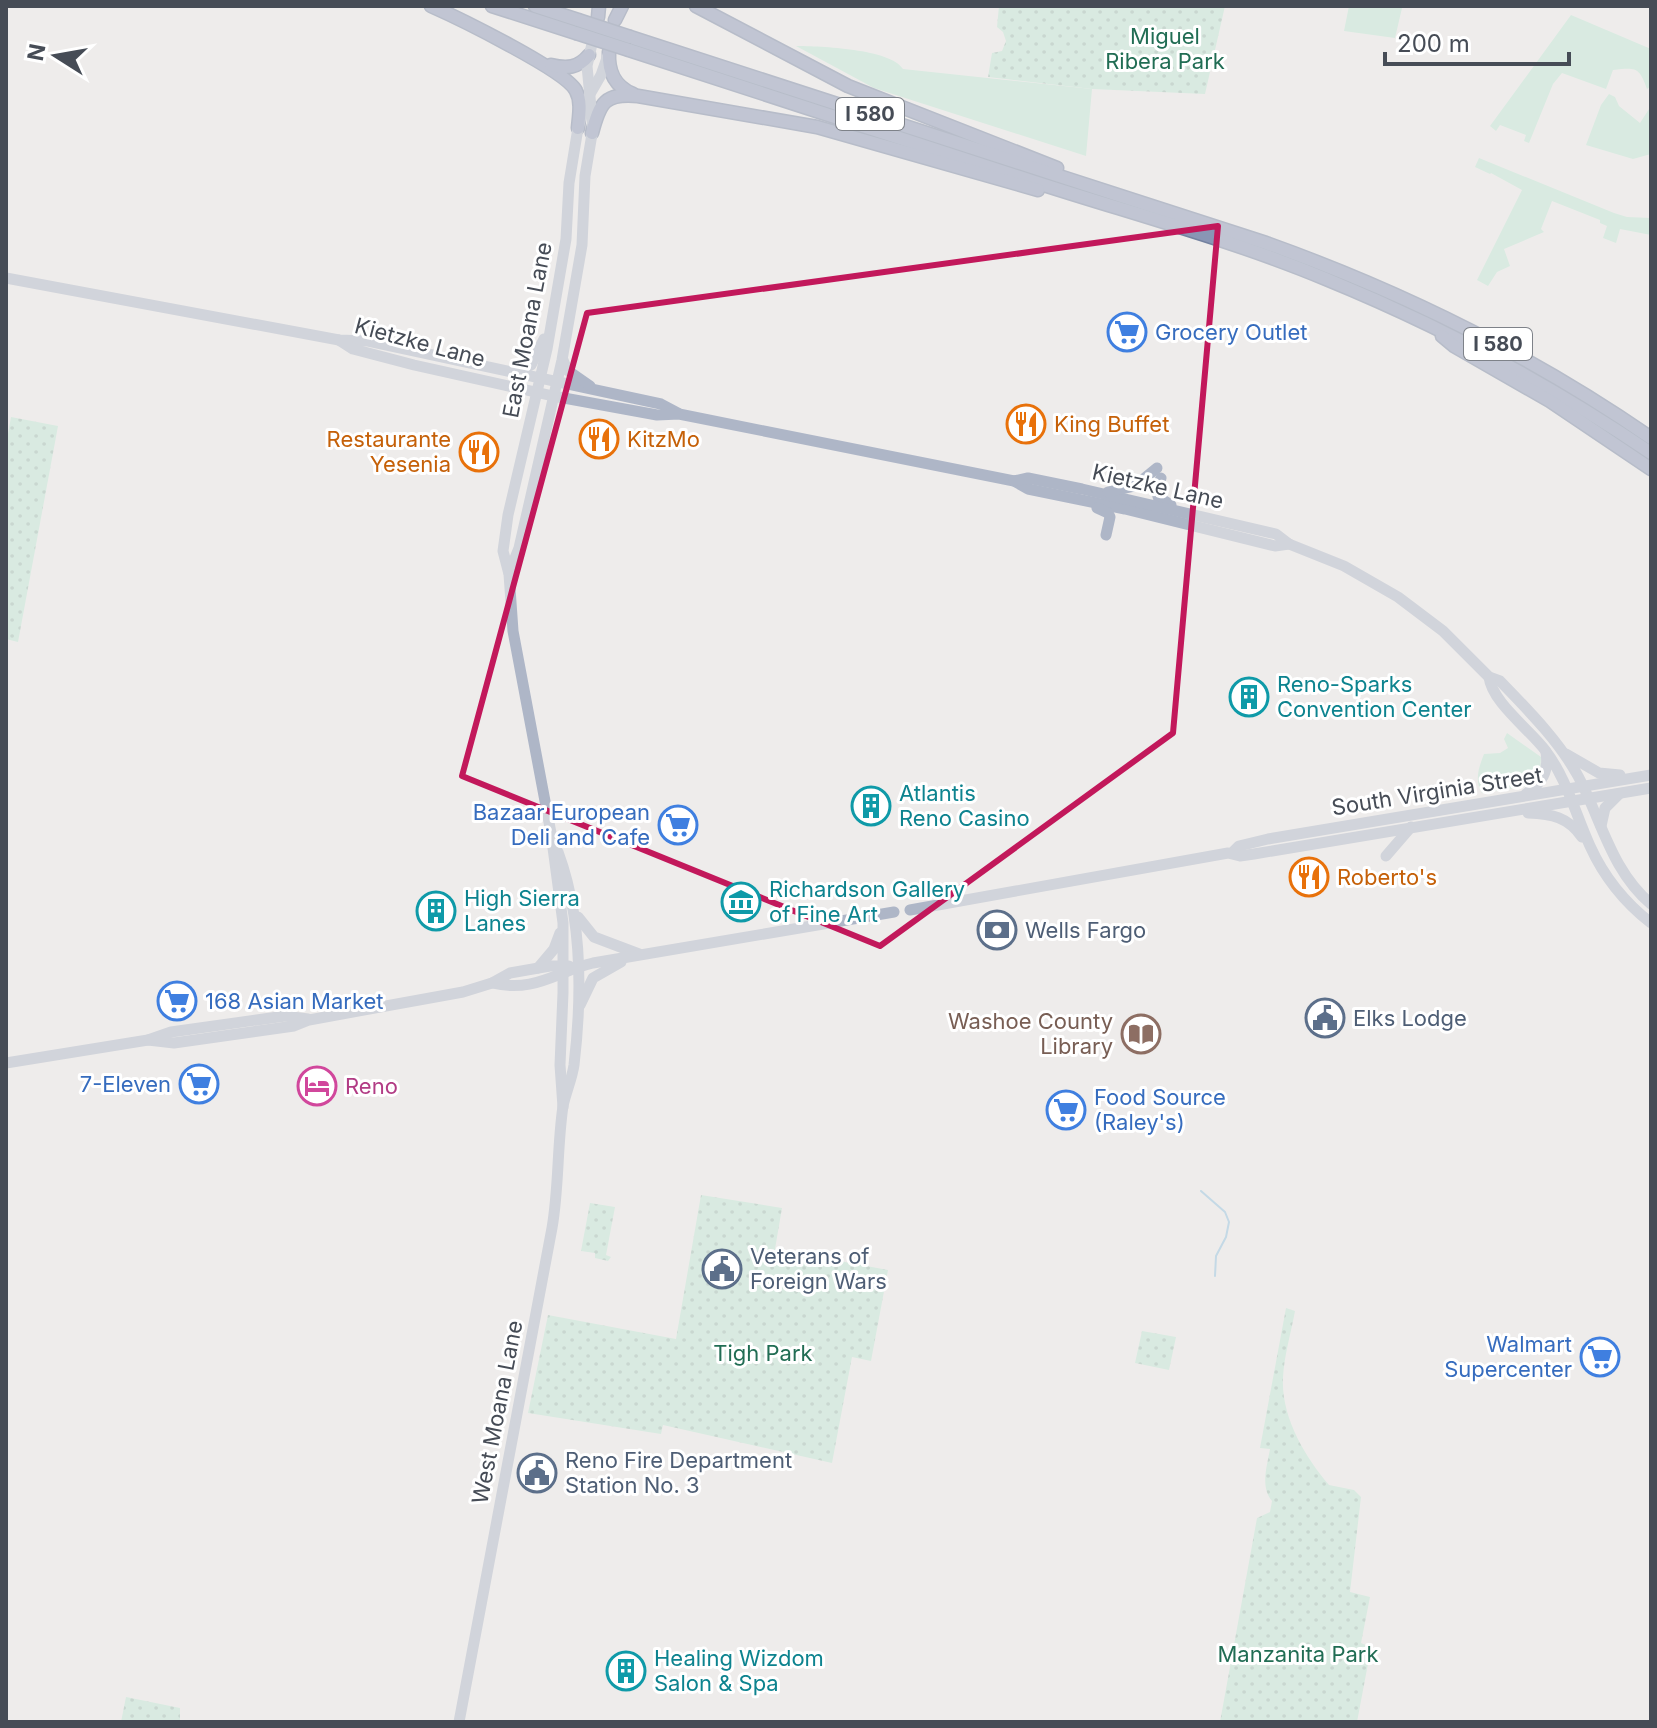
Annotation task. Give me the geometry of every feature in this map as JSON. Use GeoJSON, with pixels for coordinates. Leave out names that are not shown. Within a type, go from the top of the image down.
{"type":"FeatureCollection","features":[{"type":"Feature","properties":{"kind":"highway"},"geometry":{"type":"LineString","coordinates":[[431,6],[567,79],[574,87],[579,102],[578,128]]}},
{"type":"Feature","properties":{"kind":"highway","name":"I 580"},"geometry":{"type":"LineString","coordinates":[[492,6],[577,26],[1284,256],[1435,312],[1584,393],[1651,438]]}},
{"type":"Feature","properties":{"kind":"highway","name":"I 580"},"geometry":{"type":"LineString","coordinates":[[535,6],[577,26]]}},
{"type":"Feature","properties":{"kind":"highway"},"geometry":{"type":"LineString","coordinates":[[615,20],[619,6]]}},
{"type":"Feature","properties":{"kind":"highway"},"geometry":{"type":"LineString","coordinates":[[696,6],[834,80],[1038,159],[1109,199]]}},
{"type":"Feature","properties":{"kind":"highway"},"geometry":{"type":"LineString","coordinates":[[609,52],[609,68],[615,81],[623,90],[638,96]]}},
{"type":"Feature","properties":{"kind":"highway"},"geometry":{"type":"LineString","coordinates":[[526,55],[552,66],[567,68],[581,63],[589,55]]}},
{"type":"Feature","properties":{"kind":"highway"},"geometry":{"type":"LineString","coordinates":[[592,133],[605,101],[619,95],[638,96],[817,127],[1018,185],[1109,199]]}},
{"type":"Feature","properties":{"kind":"highway","name":"I 580"},"geometry":{"type":"LineString","coordinates":[[1331,274],[1523,373],[1651,453]]}},
{"type":"Feature","properties":{"kind":"highway"},"geometry":{"type":"LineString","coordinates":[[1427,324],[1454,346],[1550,401],[1651,470]]}},
{"type":"Feature","properties":{"kind":"main road","name":"East Moana Lane"},"geometry":{"type":"LineString","coordinates":[[509,574],[520,543],[563,357],[582,245],[585,176],[592,133],[587,73],[600,10]]}},
{"type":"Feature","properties":{"kind":"main road","name":"East Moana Lane"},"geometry":{"type":"LineString","coordinates":[[563,970],[563,920],[551,833],[513,631],[509,574],[503,551],[552,321],[566,239],[568,193],[578,128],[609,52],[615,20]]}},
{"type":"Feature","properties":{"kind":"main road"},"geometry":{"type":"LineString","coordinates":[[568,193],[575,213],[573,235],[582,245]]}},
{"type":"Feature","properties":{"kind":"main road","name":"Kietzke Lane"},"geometry":{"type":"LineString","coordinates":[[6,278],[339,340],[356,339],[661,404],[679,414]]}},
{"type":"Feature","properties":{"kind":"main road"},"geometry":{"type":"LineString","coordinates":[[511,372],[526,368],[534,361],[552,321]]}},
{"type":"Feature","properties":{"kind":"main road","name":"Kietzke Lane"},"geometry":{"type":"LineString","coordinates":[[339,340],[353,349],[414,365],[553,396],[657,415],[679,414],[1014,481],[1023,487],[1275,546],[1289,544]]}},
{"type":"Feature","properties":{"kind":"main road"},"geometry":{"type":"LineString","coordinates":[[563,357],[567,370],[582,382],[605,393]]}},
{"type":"Feature","properties":{"kind":"main road"},"geometry":{"type":"LineString","coordinates":[[1097,493],[1130,488],[1159,473],[1157,493],[1161,500],[1194,514]]}},
{"type":"Feature","properties":{"kind":"main road","name":"Kietzke Lane"},"geometry":{"type":"LineString","coordinates":[[1014,481],[1028,478],[1281,536],[1289,544],[1344,566],[1398,597],[1443,631],[1489,677],[1494,694],[1546,751],[1571,794],[1592,850],[1615,889],[1651,923]]}},
{"type":"Feature","properties":{"kind":"main road"},"geometry":{"type":"LineString","coordinates":[[1063,496],[1108,513],[1110,522],[1106,535]]}},
{"type":"Feature","properties":{"kind":"main road","name":"Kietzke Lane"},"geometry":{"type":"LineString","coordinates":[[1489,677],[1504,684],[1564,753],[1625,875],[1651,904]]}},
{"type":"Feature","properties":{"kind":"main road"},"geometry":{"type":"LineString","coordinates":[[1524,796],[1538,785],[1546,773],[1546,751]]}},
{"type":"Feature","properties":{"kind":"main road"},"geometry":{"type":"LineString","coordinates":[[1564,753],[1599,773],[1650,780]]}},
{"type":"Feature","properties":{"kind":"main road","name":"South Virginia Street"},"geometry":{"type":"LineString","coordinates":[[1585,792],[1622,792],[1650,780]]}},
{"type":"Feature","properties":{"kind":"main road","name":"South Virginia Street"},"geometry":{"type":"LineString","coordinates":[[1232,853],[1239,846],[1268,839],[1524,796],[1571,794],[1650,780]]}},
{"type":"Feature","properties":{"kind":"main road"},"geometry":{"type":"LineString","coordinates":[[1601,831],[1605,808],[1622,792]]}},
{"type":"Feature","properties":{"kind":"main road","name":"South Virginia Street"},"geometry":{"type":"LineString","coordinates":[[910,910],[1232,853],[1240,856],[1254,854],[1500,813],[1571,794]]}},
{"type":"Feature","properties":{"kind":"main road"},"geometry":{"type":"LineString","coordinates":[[1500,813],[1544,813],[1564,819],[1576,828],[1592,850]]}},
{"type":"Feature","properties":{"kind":"main road"},"geometry":{"type":"LineString","coordinates":[[1386,856],[1411,827]]}},
{"type":"Feature","properties":{"kind":"main road","name":"East Moana Lane"},"geometry":{"type":"LineString","coordinates":[[551,833],[567,876],[574,910],[578,967]]}},
{"type":"Feature","properties":{"kind":"main road"},"geometry":{"type":"LineString","coordinates":[[574,910],[594,937],[640,955]]}},
{"type":"Feature","properties":{"kind":"main road"},"geometry":{"type":"LineString","coordinates":[[6,1063],[148,1040],[174,1043],[294,1026],[309,1020],[423,1000],[492,983],[510,973],[538,968],[563,970],[894,912]]}},
{"type":"Feature","properties":{"kind":"main road"},"geometry":{"type":"LineString","coordinates":[[538,968],[558,943],[563,920]]}},
{"type":"Feature","properties":{"kind":"main road"},"geometry":{"type":"LineString","coordinates":[[576,1018],[583,995],[593,978],[609,967],[640,955]]}},
{"type":"Feature","properties":{"kind":"main road","name":"West Moana Lane"},"geometry":{"type":"LineString","coordinates":[[563,1107],[574,1066],[578,967]]}},
{"type":"Feature","properties":{"kind":"main road"},"geometry":{"type":"LineString","coordinates":[[492,983],[521,986],[551,980],[563,970]]}},
{"type":"Feature","properties":{"kind":"main road","name":"West Moana Lane"},"geometry":{"type":"LineString","coordinates":[[459,1722],[554,1214],[563,1107],[560,1065],[563,970]]}},
{"type":"Feature","properties":{"kind":"highlighted area"},"geometry":{"type":"Polygon","coordinates":[[[1218,226],[1173,733],[880,946],[462,776],[587,313],[1218,226]]]}},
{"type":"Feature","properties":{"kind":"green space","name":"Miguel Ribera Park"},"geometry":{"type":"Polygon","coordinates":[[[999,6],[1225,6],[1205,94],[1092,89],[988,77],[992,53],[1002,51],[1006,41],[997,27],[999,6]]]}},
{"type":"Feature","properties":{"kind":"green space"},"geometry":{"type":"Polygon","coordinates":[[[1349,6],[1402,8],[1395,38],[1344,31],[1349,6]]]}},
{"type":"Feature","properties":{"kind":"green space"},"geometry":{"type":"Polygon","coordinates":[[[1571,15],[1651,49],[1651,86],[1647,89],[1639,72],[1631,69],[1613,70],[1606,89],[1562,73],[1553,84],[1529,143],[1524,141],[1526,135],[1500,125],[1496,131],[1490,126],[1571,15]]]}},
{"type":"Feature","properties":{"kind":"green space"},"geometry":{"type":"Polygon","coordinates":[[[796,46],[870,53],[896,62],[903,69],[1092,89],[1086,156],[874,88],[796,46]]]}},
{"type":"Feature","properties":{"kind":"green space"},"geometry":{"type":"Polygon","coordinates":[[[1609,94],[1640,123],[1651,106],[1651,154],[1633,159],[1586,145],[1601,105],[1609,94]]]}},
{"type":"Feature","properties":{"kind":"green space"},"geometry":{"type":"Polygon","coordinates":[[[1479,158],[1614,213],[1651,218],[1651,235],[1620,229],[1616,243],[1603,238],[1607,226],[1600,220],[1552,201],[1541,229],[1544,232],[1504,249],[1510,266],[1497,272],[1488,286],[1477,280],[1522,190],[1475,167],[1479,158]]]}},
{"type":"Feature","properties":{"kind":"green space"},"geometry":{"type":"Polygon","coordinates":[[[11,417],[58,426],[18,642],[6,639],[6,445],[11,417]]]}},
{"type":"Feature","properties":{"kind":"green space"},"geometry":{"type":"Polygon","coordinates":[[[1507,733],[1541,757],[1540,774],[1527,786],[1482,793],[1478,778],[1484,754],[1500,753],[1508,748],[1504,739],[1507,733]]]}},
{"type":"Feature","properties":{"kind":"green space","name":"Tigh Park"},"geometry":{"type":"Polygon","coordinates":[[[701,1195],[782,1208],[775,1249],[888,1270],[871,1361],[852,1357],[832,1463],[663,1425],[661,1434],[528,1413],[548,1315],[676,1339],[701,1195]]]}},
{"type":"Feature","properties":{"kind":"green space"},"geometry":{"type":"Polygon","coordinates":[[[590,1203],[615,1207],[606,1255],[611,1257],[608,1261],[595,1258],[595,1253],[581,1251],[590,1203]]]}},
{"type":"Feature","properties":{"kind":"green space","name":"Manzanita Park"},"geometry":{"type":"Polygon","coordinates":[[[1286,1308],[1295,1311],[1283,1378],[1290,1422],[1311,1462],[1329,1485],[1354,1490],[1361,1497],[1350,1592],[1370,1597],[1361,1643],[1368,1646],[1370,1653],[1357,1722],[1220,1722],[1257,1518],[1270,1512],[1272,1501],[1265,1483],[1270,1449],[1260,1448],[1286,1308]]]}},
{"type":"Feature","properties":{"kind":"green space"},"geometry":{"type":"Polygon","coordinates":[[[1142,1331],[1176,1337],[1169,1370],[1135,1363],[1142,1331]]]}},
{"type":"Feature","properties":{"kind":"green space"},"geometry":{"type":"Polygon","coordinates":[[[126,1697],[180,1708],[180,1722],[121,1722],[126,1697]]]}},
{"type":"Feature","properties":{"kind":"waterway"},"geometry":{"type":"LineString","coordinates":[[1201,1191],[1225,1212],[1229,1222],[1226,1237],[1216,1256],[1215,1276]]}},
{"type":"Feature","properties":{"kind":"place","name":"Grocery Outlet"},"geometry":{"type":"Point","coordinates":[1127,332]}},
{"type":"Feature","properties":{"kind":"place","name":"King Buffet"},"geometry":{"type":"Point","coordinates":[1026,424]}},
{"type":"Feature","properties":{"kind":"place","name":"KitzMo"},"geometry":{"type":"Point","coordinates":[599,439]}},
{"type":"Feature","properties":{"kind":"place","name":"Restaurante Yesenia"},"geometry":{"type":"Point","coordinates":[479,452]}},
{"type":"Feature","properties":{"kind":"place","name":"Reno-Sparks Convention Center"},"geometry":{"type":"Point","coordinates":[1249,697]}},
{"type":"Feature","properties":{"kind":"place","name":"Atlantis Reno Casino"},"geometry":{"type":"Point","coordinates":[871,806]}},
{"type":"Feature","properties":{"kind":"place","name":"Bazaar European Deli and Cafe"},"geometry":{"type":"Point","coordinates":[678,825]}},
{"type":"Feature","properties":{"kind":"place","name":"Roberto's"},"geometry":{"type":"Point","coordinates":[1309,877]}},
{"type":"Feature","properties":{"kind":"place","name":"Richardson Gallery of Fine Art"},"geometry":{"type":"Point","coordinates":[741,902]}},
{"type":"Feature","properties":{"kind":"place","name":"High Sierra Lanes"},"geometry":{"type":"Point","coordinates":[436,911]}},
{"type":"Feature","properties":{"kind":"place","name":"Wells Fargo"},"geometry":{"type":"Point","coordinates":[997,930]}},
{"type":"Feature","properties":{"kind":"place","name":"168 Asian Market"},"geometry":{"type":"Point","coordinates":[177,1001]}},
{"type":"Feature","properties":{"kind":"place","name":"Elks Lodge"},"geometry":{"type":"Point","coordinates":[1325,1018]}},
{"type":"Feature","properties":{"kind":"place","name":"Washoe County Library"},"geometry":{"type":"Point","coordinates":[1141,1034]}},
{"type":"Feature","properties":{"kind":"place","name":"7-Eleven"},"geometry":{"type":"Point","coordinates":[199,1084]}},
{"type":"Feature","properties":{"kind":"place","name":"Reno"},"geometry":{"type":"Point","coordinates":[317,1086]}},
{"type":"Feature","properties":{"kind":"place","name":"Food Source (Raley's)"},"geometry":{"type":"Point","coordinates":[1066,1110]}},
{"type":"Feature","properties":{"kind":"place","name":"Veterans of Foreign Wars"},"geometry":{"type":"Point","coordinates":[722,1269]}},
{"type":"Feature","properties":{"kind":"place","name":"Walmart Supercenter"},"geometry":{"type":"Point","coordinates":[1600,1357]}},
{"type":"Feature","properties":{"kind":"place","name":"Reno Fire Department Station No. 3"},"geometry":{"type":"Point","coordinates":[537,1473]}},
{"type":"Feature","properties":{"kind":"place","name":"Healing Wizdom Salon & Spa"},"geometry":{"type":"Point","coordinates":[626,1671]}}]}
